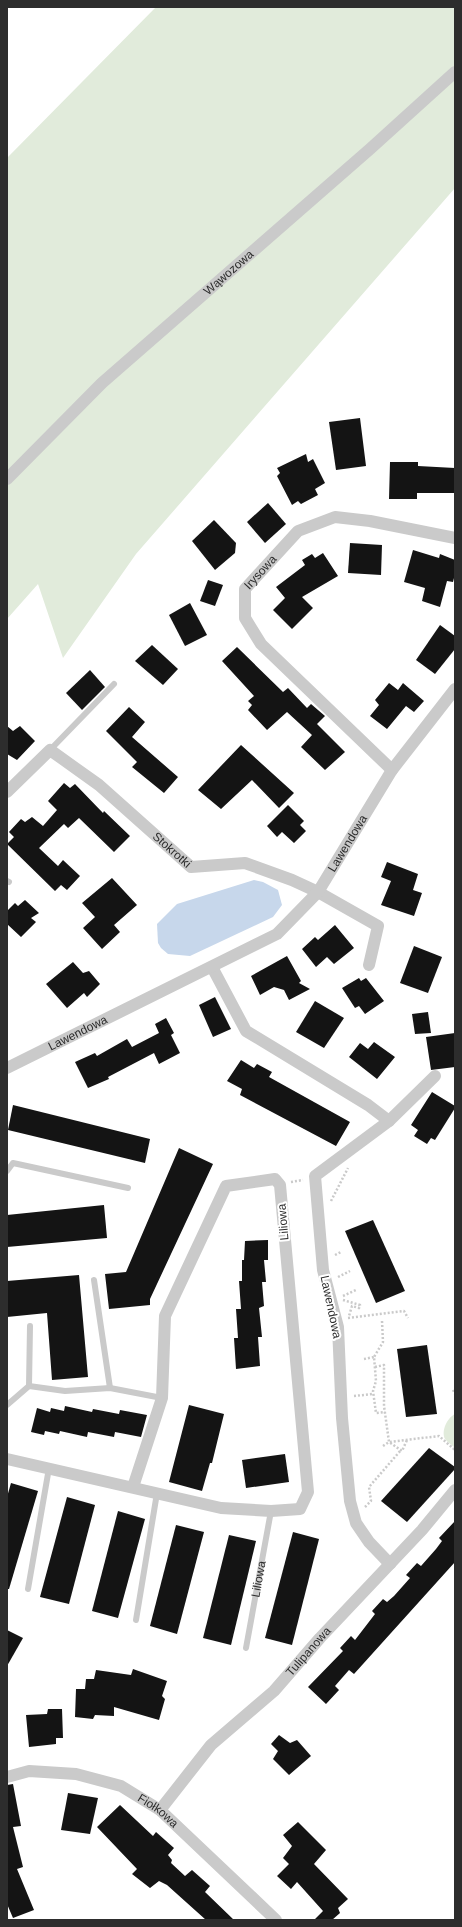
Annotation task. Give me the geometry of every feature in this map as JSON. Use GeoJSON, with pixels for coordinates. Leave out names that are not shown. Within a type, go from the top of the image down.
{"type":"FeatureCollection","features":[{"type":"Feature","properties":{"kind":"street","name":"Wąwozowa"},"geometry":{"type":"LineString","coordinates":[[7,480],[102,383],[364,154],[455,72]]}},
{"type":"Feature","properties":{"kind":"street","name":"Irysowa"},"geometry":{"type":"LineString","coordinates":[[392,770],[261,644],[245,618],[245,590],[298,531],[335,517],[370,520],[455,538]]}},
{"type":"Feature","properties":{"kind":"street","name":"Lawendowa"},"geometry":{"type":"LineString","coordinates":[[7,1068],[277,934],[318,892],[392,770],[455,689]]}},
{"type":"Feature","properties":{"kind":"street"},"geometry":{"type":"LineString","coordinates":[[7,792],[50,750]]}},
{"type":"Feature","properties":{"kind":"street","name":"Stokrotki"},"geometry":{"type":"LineString","coordinates":[[50,750],[99,785],[191,867],[244,863],[292,880],[318,892],[378,926],[369,965]]}},
{"type":"Feature","properties":{"kind":"street"},"geometry":{"type":"LineString","coordinates":[[212,967],[246,1032],[368,1105],[389,1121]]}},
{"type":"Feature","properties":{"kind":"street"},"geometry":{"type":"LineString","coordinates":[[316,1178],[316,1176],[389,1121],[435,1076]]}},
{"type":"Feature","properties":{"kind":"street","name":"Lawendowa"},"geometry":{"type":"LineString","coordinates":[[316,1178],[323,1270],[338,1328],[342,1418],[350,1501],[356,1523],[368,1542],[390,1564]]}},
{"type":"Feature","properties":{"kind":"street"},"geometry":{"type":"LineString","coordinates":[[133,1487],[162,1398],[165,1316],[226,1186],[274,1179],[280,1186]]}},
{"type":"Feature","properties":{"kind":"street","name":"Liliowa"},"geometry":{"type":"LineString","coordinates":[[7,1459],[221,1508],[271,1511],[300,1509],[308,1492],[280,1186]]}},
{"type":"Feature","properties":{"kind":"street","name":"Tulipanowa"},"geometry":{"type":"LineString","coordinates":[[160,1810],[211,1746],[274,1691],[320,1638],[422,1530],[455,1490]]}},
{"type":"Feature","properties":{"kind":"street","name":"Fiołkowa"},"geometry":{"type":"LineString","coordinates":[[7,1776],[29,1771],[76,1774],[122,1786],[160,1810],[276,1920]]}},
{"type":"Feature","properties":{"kind":"lane"},"geometry":{"type":"LineString","coordinates":[[50,750],[114,684]]}},
{"type":"Feature","properties":{"kind":"lane"},"geometry":{"type":"LineString","coordinates":[[7,1171],[13,1163],[128,1188]]}},
{"type":"Feature","properties":{"kind":"lane"},"geometry":{"type":"LineString","coordinates":[[94,1280],[110,1388]]}},
{"type":"Feature","properties":{"kind":"lane"},"geometry":{"type":"LineString","coordinates":[[7,1405],[29,1386],[30,1326]]}},
{"type":"Feature","properties":{"kind":"lane"},"geometry":{"type":"LineString","coordinates":[[29,1386],[66,1391],[110,1388],[162,1398]]}},
{"type":"Feature","properties":{"kind":"lane"},"geometry":{"type":"LineString","coordinates":[[28,1589],[49,1468]]}},
{"type":"Feature","properties":{"kind":"lane"},"geometry":{"type":"LineString","coordinates":[[136,1620],[157,1493]]}},
{"type":"Feature","properties":{"kind":"lane","name":"Liliowa"},"geometry":{"type":"LineString","coordinates":[[246,1648],[271,1511]]}},
{"type":"Feature","properties":{"kind":"path"},"geometry":{"type":"LineString","coordinates":[[280,1186],[282,1183],[316,1178]]}},
{"type":"Feature","properties":{"kind":"path"},"geometry":{"type":"LineString","coordinates":[[335,1255],[341,1252]]}},
{"type":"Feature","properties":{"kind":"path"},"geometry":{"type":"LineString","coordinates":[[338,1277],[350,1270]]}},
{"type":"Feature","properties":{"kind":"path"},"geometry":{"type":"LineString","coordinates":[[348,1318],[352,1306],[359,1308],[360,1305],[341,1298],[356,1290]]}},
{"type":"Feature","properties":{"kind":"path"},"geometry":{"type":"LineString","coordinates":[[343,1318],[404,1311],[408,1318]]}},
{"type":"Feature","properties":{"kind":"path"},"geometry":{"type":"LineString","coordinates":[[382,1321],[383,1342],[374,1357],[376,1381],[373,1394],[376,1414],[385,1412]]}},
{"type":"Feature","properties":{"kind":"path"},"geometry":{"type":"LineString","coordinates":[[364,1359],[374,1357]]}},
{"type":"Feature","properties":{"kind":"path"},"geometry":{"type":"LineString","coordinates":[[375,1367],[384,1365],[385,1412],[389,1442],[401,1450]]}},
{"type":"Feature","properties":{"kind":"path"},"geometry":{"type":"LineString","coordinates":[[453,1390],[455,1394]]}},
{"type":"Feature","properties":{"kind":"path"},"geometry":{"type":"LineString","coordinates":[[350,1397],[373,1394]]}},
{"type":"Feature","properties":{"kind":"path"},"geometry":{"type":"LineString","coordinates":[[383,1446],[389,1442],[440,1436],[455,1450]]}},
{"type":"Feature","properties":{"kind":"path"},"geometry":{"type":"LineString","coordinates":[[361,1512],[371,1501],[369,1487],[401,1450],[402,1451],[407,1440]]}},
{"type":"Feature","properties":{"kind":"green space"},"geometry":{"type":"Polygon","coordinates":[[[156,7],[455,7],[455,188],[136,554],[63,658],[38,584],[7,619],[7,158],[156,7]]]}},
{"type":"Feature","properties":{"kind":"green space"},"geometry":{"type":"Polygon","coordinates":[[[455,1414],[455,1448],[445,1439],[444,1429],[447,1422],[455,1414]]]}},
{"type":"Feature","properties":{"kind":"water"},"geometry":{"type":"Polygon","coordinates":[[[254,880],[263,882],[278,890],[282,905],[273,917],[190,956],[168,954],[161,948],[158,943],[157,924],[177,904],[254,880]]]}},
{"type":"Feature","properties":{"kind":"building"},"geometry":{"type":"Polygon","coordinates":[[[360,418],[366,466],[336,470],[329,422],[360,418]]]}},
{"type":"Feature","properties":{"kind":"building"},"geometry":{"type":"Polygon","coordinates":[[[306,454],[308,462],[313,459],[325,483],[315,489],[318,495],[301,504],[298,501],[292,505],[277,476],[280,473],[277,468],[306,454]]]}},
{"type":"Feature","properties":{"kind":"building"},"geometry":{"type":"Polygon","coordinates":[[[390,462],[418,462],[418,466],[455,468],[454,493],[417,493],[417,499],[389,499],[390,462]]]}},
{"type":"Feature","properties":{"kind":"building"},"geometry":{"type":"Polygon","coordinates":[[[268,503],[286,524],[265,543],[247,522],[268,503]]]}},
{"type":"Feature","properties":{"kind":"building"},"geometry":{"type":"Polygon","coordinates":[[[214,520],[236,543],[235,553],[215,570],[192,541],[214,520]]]}},
{"type":"Feature","properties":{"kind":"building"},"geometry":{"type":"Polygon","coordinates":[[[350,543],[382,545],[381,575],[348,573],[350,543]]]}},
{"type":"Feature","properties":{"kind":"building"},"geometry":{"type":"Polygon","coordinates":[[[413,550],[439,558],[440,554],[455,560],[455,574],[453,582],[447,581],[440,607],[422,601],[425,588],[404,582],[413,550]]]}},
{"type":"Feature","properties":{"kind":"building"},"geometry":{"type":"Polygon","coordinates":[[[323,553],[338,576],[302,597],[313,608],[292,629],[273,610],[285,598],[276,587],[305,565],[302,560],[312,554],[315,558],[323,553]]]}},
{"type":"Feature","properties":{"kind":"building"},"geometry":{"type":"Polygon","coordinates":[[[208,580],[223,585],[215,606],[200,601],[208,580]]]}},
{"type":"Feature","properties":{"kind":"building"},"geometry":{"type":"Polygon","coordinates":[[[190,603],[207,635],[185,646],[169,615],[190,603]]]}},
{"type":"Feature","properties":{"kind":"building"},"geometry":{"type":"Polygon","coordinates":[[[440,625],[455,636],[455,649],[435,674],[416,660],[440,625]]]}},
{"type":"Feature","properties":{"kind":"building"},"geometry":{"type":"Polygon","coordinates":[[[152,645],[178,669],[163,685],[135,661],[152,645]]]}},
{"type":"Feature","properties":{"kind":"building"},"geometry":{"type":"Polygon","coordinates":[[[237,647],[283,692],[288,688],[307,708],[311,704],[325,716],[317,724],[345,752],[325,770],[301,747],[312,735],[287,712],[267,730],[248,710],[252,705],[248,701],[254,696],[222,661],[237,647]]]}},
{"type":"Feature","properties":{"kind":"building"},"geometry":{"type":"Polygon","coordinates":[[[90,670],[105,687],[82,710],[66,693],[90,670]]]}},
{"type":"Feature","properties":{"kind":"building"},"geometry":{"type":"Polygon","coordinates":[[[389,683],[398,690],[403,683],[424,701],[414,712],[406,706],[387,729],[370,716],[379,705],[375,700],[389,683]]]}},
{"type":"Feature","properties":{"kind":"building"},"geometry":{"type":"Polygon","coordinates":[[[129,707],[145,722],[132,737],[178,777],[164,793],[132,767],[137,762],[106,731],[129,707]]]}},
{"type":"Feature","properties":{"kind":"building"},"geometry":{"type":"Polygon","coordinates":[[[7,726],[13,731],[20,726],[35,741],[17,760],[7,754],[7,726]]]}},
{"type":"Feature","properties":{"kind":"building"},"geometry":{"type":"Polygon","coordinates":[[[241,745],[294,793],[279,808],[252,780],[221,809],[198,790],[241,745]]]}},
{"type":"Feature","properties":{"kind":"building"},"geometry":{"type":"Polygon","coordinates":[[[64,783],[70,788],[75,784],[103,813],[104,811],[130,836],[114,852],[79,818],[68,828],[64,824],[39,848],[58,866],[63,860],[80,876],[67,890],[61,885],[55,891],[7,844],[14,837],[9,832],[21,819],[25,822],[32,817],[43,826],[57,810],[48,801],[64,783]]]}},
{"type":"Feature","properties":{"kind":"building"},"geometry":{"type":"Polygon","coordinates":[[[288,805],[304,821],[300,825],[306,831],[294,843],[282,832],[277,837],[267,826],[288,805]]]}},
{"type":"Feature","properties":{"kind":"building"},"geometry":{"type":"Polygon","coordinates":[[[387,862],[418,874],[413,890],[422,893],[414,916],[381,905],[391,881],[381,877],[387,862]]]}},
{"type":"Feature","properties":{"kind":"building"},"geometry":{"type":"Polygon","coordinates":[[[112,878],[137,905],[114,925],[120,932],[102,949],[83,928],[95,917],[82,903],[112,878]]]}},
{"type":"Feature","properties":{"kind":"building"},"geometry":{"type":"Polygon","coordinates":[[[25,900],[39,913],[31,918],[36,922],[21,937],[7,924],[7,911],[15,903],[18,906],[25,900]]]}},
{"type":"Feature","properties":{"kind":"building"},"geometry":{"type":"Polygon","coordinates":[[[335,925],[354,948],[334,964],[327,957],[316,967],[302,949],[315,937],[318,940],[335,925]]]}},
{"type":"Feature","properties":{"kind":"building"},"geometry":{"type":"Polygon","coordinates":[[[414,946],[442,957],[428,993],[400,983],[414,946]]]}},
{"type":"Feature","properties":{"kind":"building"},"geometry":{"type":"Polygon","coordinates":[[[287,956],[301,981],[299,983],[310,989],[289,1000],[284,990],[274,987],[260,995],[251,976],[287,956]]]}},
{"type":"Feature","properties":{"kind":"building"},"geometry":{"type":"Polygon","coordinates":[[[73,962],[83,973],[89,971],[100,984],[87,997],[84,993],[67,1008],[46,984],[73,962]]]}},
{"type":"Feature","properties":{"kind":"building"},"geometry":{"type":"Polygon","coordinates":[[[359,978],[361,981],[366,978],[384,1001],[365,1014],[359,1006],[355,1008],[342,988],[359,978]]]}},
{"type":"Feature","properties":{"kind":"building"},"geometry":{"type":"Polygon","coordinates":[[[215,997],[231,1029],[213,1037],[199,1005],[215,997]]]}},
{"type":"Feature","properties":{"kind":"building"},"geometry":{"type":"Polygon","coordinates":[[[315,1001],[344,1018],[324,1048],[296,1032],[315,1001]]]}},
{"type":"Feature","properties":{"kind":"building"},"geometry":{"type":"Polygon","coordinates":[[[428,1012],[431,1033],[415,1034],[412,1014],[428,1012]]]}},
{"type":"Feature","properties":{"kind":"building"},"geometry":{"type":"Polygon","coordinates":[[[166,1018],[174,1033],[171,1035],[180,1053],[159,1064],[154,1053],[108,1077],[109,1079],[88,1088],[75,1062],[95,1053],[97,1056],[127,1039],[132,1047],[159,1033],[155,1024],[166,1018]]]}},
{"type":"Feature","properties":{"kind":"building"},"geometry":{"type":"Polygon","coordinates":[[[455,1033],[455,1067],[431,1070],[426,1037],[455,1033]]]}},
{"type":"Feature","properties":{"kind":"building"},"geometry":{"type":"Polygon","coordinates":[[[374,1042],[395,1057],[377,1079],[349,1057],[360,1043],[368,1049],[374,1042]]]}},
{"type":"Feature","properties":{"kind":"building"},"geometry":{"type":"Polygon","coordinates":[[[241,1060],[254,1068],[257,1064],[272,1072],[269,1077],[350,1122],[336,1146],[240,1095],[242,1089],[227,1081],[241,1060]]]}},
{"type":"Feature","properties":{"kind":"building"},"geometry":{"type":"Polygon","coordinates":[[[432,1092],[455,1106],[455,1108],[435,1140],[431,1138],[427,1144],[414,1136],[418,1130],[411,1125],[432,1092]]]}},
{"type":"Feature","properties":{"kind":"building"},"geometry":{"type":"Polygon","coordinates":[[[13,1105],[150,1139],[145,1163],[8,1130],[13,1105]]]}},
{"type":"Feature","properties":{"kind":"building"},"geometry":{"type":"Polygon","coordinates":[[[179,1148],[213,1164],[150,1299],[150,1305],[109,1309],[105,1274],[126,1272],[179,1148]]]}},
{"type":"Feature","properties":{"kind":"building"},"geometry":{"type":"Polygon","coordinates":[[[104,1205],[107,1238],[7,1247],[7,1215],[104,1205]]]}},
{"type":"Feature","properties":{"kind":"building"},"geometry":{"type":"Polygon","coordinates":[[[373,1220],[405,1291],[376,1303],[345,1231],[373,1220]]]}},
{"type":"Feature","properties":{"kind":"building"},"geometry":{"type":"Polygon","coordinates":[[[268,1240],[268,1260],[264,1260],[266,1282],[262,1282],[264,1306],[259,1308],[262,1337],[258,1337],[260,1366],[236,1369],[234,1338],[238,1338],[236,1309],[241,1309],[239,1281],[242,1281],[242,1260],[244,1260],[245,1241],[268,1240]]]}},
{"type":"Feature","properties":{"kind":"building"},"geometry":{"type":"Polygon","coordinates":[[[79,1275],[88,1377],[52,1380],[47,1313],[7,1317],[7,1281],[79,1275]]]}},
{"type":"Feature","properties":{"kind":"building"},"geometry":{"type":"Polygon","coordinates":[[[427,1345],[437,1414],[406,1417],[397,1349],[427,1345]]]}},
{"type":"Feature","properties":{"kind":"building"},"geometry":{"type":"Polygon","coordinates":[[[189,1405],[224,1414],[212,1463],[210,1463],[202,1491],[169,1482],[189,1405]]]}},
{"type":"Feature","properties":{"kind":"building"},"geometry":{"type":"Polygon","coordinates":[[[65,1406],[92,1412],[93,1409],[119,1414],[120,1410],[147,1415],[141,1437],[115,1432],[114,1437],[88,1432],[87,1437],[60,1431],[59,1434],[45,1431],[44,1435],[31,1432],[37,1408],[50,1412],[51,1408],[64,1411],[65,1406]]]}},
{"type":"Feature","properties":{"kind":"building"},"geometry":{"type":"Polygon","coordinates":[[[429,1448],[455,1467],[455,1469],[407,1522],[381,1501],[429,1448]]]}},
{"type":"Feature","properties":{"kind":"building"},"geometry":{"type":"Polygon","coordinates":[[[285,1454],[289,1482],[246,1488],[242,1460],[285,1454]]]}},
{"type":"Feature","properties":{"kind":"building"},"geometry":{"type":"Polygon","coordinates":[[[11,1483],[38,1491],[9,1589],[7,1589],[7,1497],[11,1483]]]}},
{"type":"Feature","properties":{"kind":"building"},"geometry":{"type":"Polygon","coordinates":[[[67,1497],[95,1505],[69,1604],[40,1597],[67,1497]]]}},
{"type":"Feature","properties":{"kind":"building"},"geometry":{"type":"Polygon","coordinates":[[[118,1511],[145,1519],[118,1618],[92,1611],[118,1511]]]}},
{"type":"Feature","properties":{"kind":"building"},"geometry":{"type":"Polygon","coordinates":[[[455,1521],[455,1562],[354,1674],[349,1670],[335,1686],[339,1690],[326,1704],[308,1687],[343,1651],[340,1648],[351,1636],[355,1640],[375,1614],[372,1611],[383,1599],[387,1602],[394,1596],[410,1578],[406,1575],[417,1563],[421,1566],[442,1541],[439,1538],[455,1521]]]}},
{"type":"Feature","properties":{"kind":"building"},"geometry":{"type":"Polygon","coordinates":[[[176,1525],[204,1532],[177,1634],[150,1626],[176,1525]]]}},
{"type":"Feature","properties":{"kind":"building"},"geometry":{"type":"Polygon","coordinates":[[[293,1532],[319,1539],[292,1645],[265,1638],[293,1532]]]}},
{"type":"Feature","properties":{"kind":"building"},"geometry":{"type":"Polygon","coordinates":[[[229,1535],[256,1541],[231,1645],[203,1638],[229,1535]]]}},
{"type":"Feature","properties":{"kind":"building"},"geometry":{"type":"Polygon","coordinates":[[[7,1630],[23,1638],[7,1666],[7,1630]]]}},
{"type":"Feature","properties":{"kind":"building"},"geometry":{"type":"Polygon","coordinates":[[[133,1669],[167,1681],[162,1696],[165,1699],[159,1720],[114,1707],[114,1716],[95,1715],[93,1719],[75,1717],[76,1689],[85,1689],[86,1679],[94,1679],[96,1670],[131,1675],[133,1669]]]}},
{"type":"Feature","properties":{"kind":"building"},"geometry":{"type":"Polygon","coordinates":[[[48,1709],[62,1709],[63,1738],[56,1738],[56,1744],[29,1747],[26,1715],[47,1714],[48,1709]]]}},
{"type":"Feature","properties":{"kind":"building"},"geometry":{"type":"Polygon","coordinates":[[[279,1735],[290,1743],[297,1740],[311,1756],[289,1775],[273,1759],[278,1751],[271,1744],[279,1735]]]}},
{"type":"Feature","properties":{"kind":"building"},"geometry":{"type":"Polygon","coordinates":[[[13,1784],[21,1826],[13,1827],[23,1867],[17,1869],[34,1910],[13,1918],[7,1904],[7,1785],[13,1784]]]}},
{"type":"Feature","properties":{"kind":"building"},"geometry":{"type":"Polygon","coordinates":[[[68,1793],[98,1798],[90,1834],[61,1830],[68,1793]]]}},
{"type":"Feature","properties":{"kind":"building"},"geometry":{"type":"Polygon","coordinates":[[[120,1805],[153,1836],[156,1832],[174,1848],[168,1855],[172,1860],[171,1863],[185,1876],[192,1870],[210,1886],[205,1892],[234,1920],[206,1920],[167,1885],[159,1881],[150,1888],[132,1874],[137,1869],[97,1827],[120,1805]]]}},
{"type":"Feature","properties":{"kind":"building"},"geometry":{"type":"Polygon","coordinates":[[[298,1822],[326,1850],[314,1864],[348,1899],[338,1908],[340,1913],[332,1920],[314,1920],[323,1911],[297,1882],[291,1889],[277,1876],[289,1864],[283,1858],[292,1846],[283,1835],[298,1822]]]}}]}
